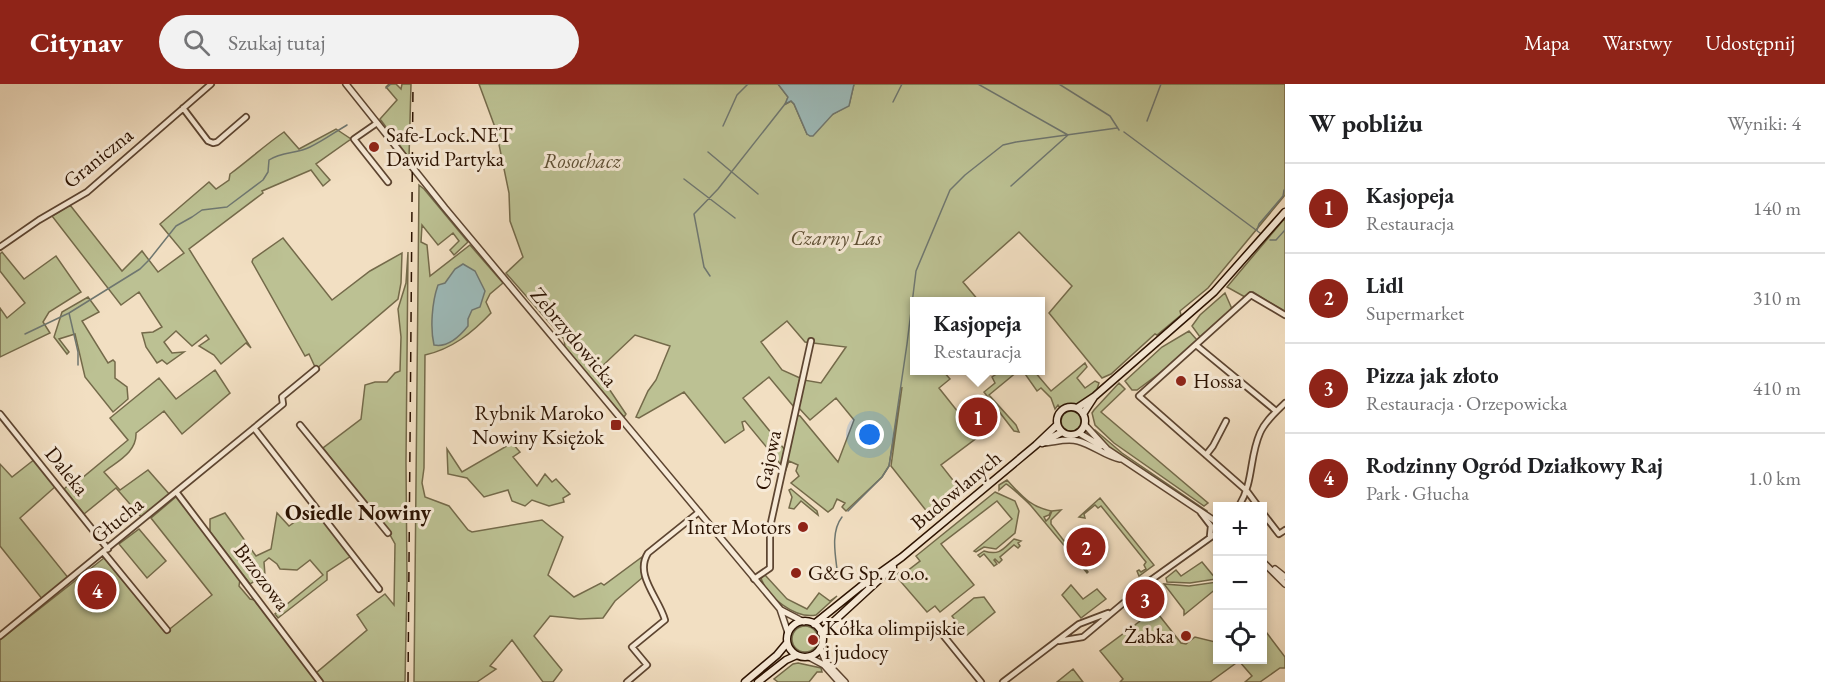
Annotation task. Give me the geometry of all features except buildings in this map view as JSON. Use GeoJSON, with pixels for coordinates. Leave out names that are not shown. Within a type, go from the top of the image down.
{"type":"FeatureCollection","features":[{"type":"Feature","properties":{"kind":"main road"},"geometry":{"type":"LineString","coordinates":[[1077,408],[1095,396],[1207,299],[1234,272],[1285,212]]}},
{"type":"Feature","properties":{"kind":"main road"},"geometry":{"type":"LineString","coordinates":[[1083,414],[1095,396]]}},
{"type":"Feature","properties":{"kind":"main road"},"geometry":{"type":"LineString","coordinates":[[1070,407],[1077,408],[1083,414],[1085,425],[1079,433],[1071,435],[1062,432],[1058,425],[1058,416],[1062,410],[1070,407]]}},
{"type":"Feature","properties":{"kind":"main road","name":"Budowlanych"},"geometry":{"type":"LineString","coordinates":[[814,624],[860,586],[902,557],[1039,444],[1058,425]]}},
{"type":"Feature","properties":{"kind":"main road"},"geometry":{"type":"LineString","coordinates":[[1039,444],[1062,432]]}},
{"type":"Feature","properties":{"kind":"main road","name":"Budowlanych"},"geometry":{"type":"LineString","coordinates":[[821,633],[890,571],[902,557]]}},
{"type":"Feature","properties":{"kind":"main road"},"geometry":{"type":"LineString","coordinates":[[758,682],[788,658],[797,655],[809,657],[820,648],[821,633],[814,624],[804,622],[795,624],[788,633],[787,643],[797,655]]}},
{"type":"Feature","properties":{"kind":"main road"},"geometry":{"type":"LineString","coordinates":[[745,682],[777,655],[787,643]]}},
{"type":"Feature","properties":{"kind":"street","name":"Graniczna"},"geometry":{"type":"LineString","coordinates":[[0,247],[39,220],[87,192],[211,84]]}},
{"type":"Feature","properties":{"kind":"street","name":"Zebrzydowicka"},"geometry":{"type":"LineString","coordinates":[[346,84],[466,234],[754,579],[780,609],[804,622]]}},
{"type":"Feature","properties":{"kind":"street"},"geometry":{"type":"LineString","coordinates":[[183,108],[208,141],[214,143],[246,117]]}},
{"type":"Feature","properties":{"kind":"street"},"geometry":{"type":"LineString","coordinates":[[377,123],[354,139],[388,182]]}},
{"type":"Feature","properties":{"kind":"street"},"geometry":{"type":"LineString","coordinates":[[1255,502],[1247,491],[1139,396],[1251,295],[1285,315]]}},
{"type":"Feature","properties":{"kind":"street","name":"Gajowa"},"geometry":{"type":"LineString","coordinates":[[754,579],[770,568],[770,527],[811,340]]}},
{"type":"Feature","properties":{"kind":"street"},"geometry":{"type":"LineString","coordinates":[[1196,345],[1276,411]]}},
{"type":"Feature","properties":{"kind":"street","name":"Głucha"},"geometry":{"type":"LineString","coordinates":[[0,636],[283,404],[282,398],[316,369]]}},
{"type":"Feature","properties":{"kind":"street"},"geometry":{"type":"LineString","coordinates":[[1242,502],[1247,491],[1263,426],[1285,404]]}},
{"type":"Feature","properties":{"kind":"street","name":"Daleka"},"geometry":{"type":"LineString","coordinates":[[0,414],[166,630]]}},
{"type":"Feature","properties":{"kind":"street"},"geometry":{"type":"LineString","coordinates":[[1206,455],[1214,446],[1226,421]]}},
{"type":"Feature","properties":{"kind":"street"},"geometry":{"type":"LineString","coordinates":[[300,425],[388,533]]}},
{"type":"Feature","properties":{"kind":"street"},"geometry":{"type":"LineString","coordinates":[[1085,425],[1107,449]]}},
{"type":"Feature","properties":{"kind":"street"},"geometry":{"type":"LineString","coordinates":[[254,428],[379,589]]}},
{"type":"Feature","properties":{"kind":"street"},"geometry":{"type":"LineString","coordinates":[[1079,433],[1107,449],[1213,520]]}},
{"type":"Feature","properties":{"kind":"street"},"geometry":{"type":"LineString","coordinates":[[1039,444],[1062,440],[1078,441],[1110,457],[1122,459]]}},
{"type":"Feature","properties":{"kind":"street","name":"Brzozowa"},"geometry":{"type":"LineString","coordinates":[[177,493],[320,682]]}},
{"type":"Feature","properties":{"kind":"street"},"geometry":{"type":"LineString","coordinates":[[1199,511],[1211,524],[1210,537]]}},
{"type":"Feature","properties":{"kind":"street"},"geometry":{"type":"LineString","coordinates":[[627,682],[647,665],[632,647],[665,620],[646,580],[644,560],[648,553],[699,512]]}},
{"type":"Feature","properties":{"kind":"street"},"geometry":{"type":"LineString","coordinates":[[1267,518],[1279,534],[1285,530]]}},
{"type":"Feature","properties":{"kind":"street"},"geometry":{"type":"LineString","coordinates":[[1059,641],[1083,637],[1111,612],[1213,535]]}},
{"type":"Feature","properties":{"kind":"street"},"geometry":{"type":"LineString","coordinates":[[1267,563],[1285,577]]}},
{"type":"Feature","properties":{"kind":"street"},"geometry":{"type":"LineString","coordinates":[[1267,564],[1285,584]]}},
{"type":"Feature","properties":{"kind":"street","name":"Zebrzydowicka"},"geometry":{"type":"LineString","coordinates":[[780,609],[788,633]]}},
{"type":"Feature","properties":{"kind":"street"},"geometry":{"type":"LineString","coordinates":[[1004,682],[1073,628],[1111,612]]}},
{"type":"Feature","properties":{"kind":"street"},"geometry":{"type":"LineString","coordinates":[[1096,617],[1100,622]]}},
{"type":"Feature","properties":{"kind":"street"},"geometry":{"type":"LineString","coordinates":[[1073,628],[1077,638]]}},
{"type":"Feature","properties":{"kind":"street"},"geometry":{"type":"LineString","coordinates":[[943,635],[981,682]]}},
{"type":"Feature","properties":{"kind":"street"},"geometry":{"type":"LineString","coordinates":[[820,648],[827,663],[845,682]]}},
{"type":"Feature","properties":{"kind":"street"},"geometry":{"type":"LineString","coordinates":[[809,657],[823,665],[839,682]]}},
{"type":"Feature","properties":{"kind":"green space"},"geometry":{"type":"Polygon","coordinates":[[[389,84],[396,84],[401,89],[402,84],[411,84],[409,158],[380,119],[397,100],[386,87],[389,84]]]}},
{"type":"Feature","properties":{"kind":"green space"},"geometry":{"type":"Polygon","coordinates":[[[479,84],[778,84],[788,97],[786,104],[791,101],[794,104],[807,134],[849,105],[854,84],[1285,84],[1285,195],[1208,288],[1180,311],[1181,315],[1157,335],[1155,334],[1111,374],[1102,378],[1049,313],[1072,286],[1019,232],[963,282],[976,297],[910,297],[910,375],[946,375],[950,379],[939,388],[978,437],[941,465],[963,493],[932,518],[891,466],[902,387],[889,466],[882,477],[846,511],[842,507],[845,503],[837,499],[833,508],[828,512],[791,483],[799,476],[796,471],[798,465],[789,461],[782,477],[797,415],[838,462],[854,420],[836,398],[810,420],[798,407],[804,380],[821,383],[846,347],[805,342],[787,321],[761,342],[782,370],[800,378],[794,407],[769,377],[743,398],[785,450],[782,466],[745,421],[742,422],[744,430],[725,443],[684,392],[639,418],[636,417],[648,391],[656,380],[670,346],[635,335],[597,371],[626,414],[624,417],[565,347],[564,339],[506,273],[523,257],[510,221],[509,193],[496,130],[479,84]]]}},
{"type":"Feature","properties":{"kind":"green space"},"geometry":{"type":"Polygon","coordinates":[[[336,129],[351,139],[316,164],[330,180],[323,186],[311,170],[262,191],[263,193],[189,249],[251,348],[246,343],[221,364],[214,355],[199,346],[209,339],[206,335],[192,346],[176,331],[164,342],[172,353],[184,352],[167,364],[162,360],[157,363],[146,347],[142,333],[153,332],[162,327],[139,292],[121,305],[52,216],[70,205],[122,271],[142,251],[158,272],[184,253],[160,224],[209,182],[216,189],[229,180],[230,174],[284,132],[299,149],[336,129]]]}},
{"type":"Feature","properties":{"kind":"green space"},"geometry":{"type":"Polygon","coordinates":[[[419,185],[468,242],[454,255],[450,250],[459,241],[453,233],[438,245],[422,225],[421,242],[427,245],[430,276],[470,245],[503,283],[490,294],[486,302],[491,313],[476,327],[444,349],[425,355],[422,483],[425,497],[449,506],[472,532],[542,520],[563,537],[548,575],[574,597],[601,583],[604,585],[642,557],[642,578],[615,601],[603,618],[580,619],[550,616],[534,636],[562,670],[553,682],[543,682],[512,640],[490,666],[496,669],[477,682],[414,682],[419,185]]]}},
{"type":"Feature","properties":{"kind":"green space"},"geometry":{"type":"Polygon","coordinates":[[[1285,218],[1285,312],[1253,292],[1245,297],[1227,287],[1285,218]]]}},
{"type":"Feature","properties":{"kind":"green space"},"geometry":{"type":"Polygon","coordinates":[[[283,238],[332,300],[370,271],[402,253],[398,299],[316,369],[309,354],[305,356],[252,262],[283,238]]]}},
{"type":"Feature","properties":{"kind":"green space"},"geometry":{"type":"Polygon","coordinates":[[[2,252],[24,279],[56,256],[81,292],[49,312],[43,322],[50,333],[0,357],[0,308],[7,318],[25,303],[0,271],[2,252]]]}},
{"type":"Feature","properties":{"kind":"green space"},"geometry":{"type":"Polygon","coordinates":[[[408,252],[405,682],[322,682],[316,673],[367,630],[357,615],[385,594],[394,605],[395,544],[323,448],[361,419],[365,385],[387,382],[400,371],[401,337],[398,309],[406,283],[408,252]]]}},
{"type":"Feature","properties":{"kind":"green space"},"geometry":{"type":"Polygon","coordinates":[[[1225,293],[1232,309],[1200,337],[1192,326],[1200,315],[1225,293]]]}},
{"type":"Feature","properties":{"kind":"green space"},"geometry":{"type":"Polygon","coordinates":[[[88,297],[99,312],[82,321],[108,363],[113,360],[115,362],[115,378],[127,387],[128,399],[113,412],[85,377],[75,334],[59,339],[69,352],[67,354],[54,337],[62,312],[88,297]]]}},
{"type":"Feature","properties":{"kind":"green space"},"geometry":{"type":"Polygon","coordinates":[[[1189,331],[1197,340],[1176,361],[1137,390],[1132,390],[1125,381],[1162,347],[1189,331]]]}},
{"type":"Feature","properties":{"kind":"green space"},"geometry":{"type":"Polygon","coordinates":[[[1085,363],[1087,367],[1077,378],[1085,388],[1095,381],[1099,383],[1097,389],[1101,386],[1081,404],[1060,408],[1058,405],[1055,409],[1051,398],[1041,388],[1037,391],[1026,375],[1037,375],[1051,391],[1085,363]]]}},
{"type":"Feature","properties":{"kind":"green space"},"geometry":{"type":"Polygon","coordinates":[[[215,370],[230,393],[182,434],[164,411],[136,433],[130,451],[104,472],[120,490],[148,470],[170,495],[142,518],[116,488],[84,514],[64,489],[79,476],[82,478],[128,440],[110,418],[159,378],[176,399],[215,370]]]}},
{"type":"Feature","properties":{"kind":"green space"},"geometry":{"type":"Polygon","coordinates":[[[1013,375],[989,395],[1016,425],[1019,432],[1014,431],[984,392],[995,383],[992,377],[1013,375]]]}},
{"type":"Feature","properties":{"kind":"green space"},"geometry":{"type":"Polygon","coordinates":[[[1119,383],[1125,389],[1101,412],[1208,503],[1204,506],[1114,443],[1095,425],[1092,413],[1119,383]]]}},
{"type":"Feature","properties":{"kind":"green space"},"geometry":{"type":"Polygon","coordinates":[[[1071,411],[1078,414],[1081,421],[1078,428],[1071,431],[1064,428],[1061,421],[1064,414],[1071,411]]]}},
{"type":"Feature","properties":{"kind":"green space"},"geometry":{"type":"Polygon","coordinates":[[[1095,430],[1122,453],[1207,513],[1107,446],[1092,433],[1095,430]]]}},
{"type":"Feature","properties":{"kind":"green space"},"geometry":{"type":"Polygon","coordinates":[[[512,443],[520,452],[513,457],[537,486],[545,474],[552,482],[556,479],[570,494],[563,498],[564,502],[549,506],[532,500],[525,506],[512,501],[508,490],[484,497],[467,478],[448,474],[447,449],[462,472],[512,443]]]}},
{"type":"Feature","properties":{"kind":"green space"},"geometry":{"type":"Polygon","coordinates":[[[35,459],[56,486],[20,518],[70,580],[43,600],[0,546],[0,464],[12,477],[35,459]]]}},
{"type":"Feature","properties":{"kind":"green space"},"geometry":{"type":"Polygon","coordinates":[[[1007,480],[1031,503],[1051,511],[1044,517],[1046,521],[1052,511],[1061,510],[1051,520],[1051,524],[1087,573],[1023,498],[1006,484],[999,490],[999,485],[1007,480]]]}},
{"type":"Feature","properties":{"kind":"green space"},"geometry":{"type":"Polygon","coordinates":[[[791,489],[817,511],[818,515],[801,501],[794,509],[789,508],[792,497],[789,490],[791,489]]]}},
{"type":"Feature","properties":{"kind":"green space"},"geometry":{"type":"Polygon","coordinates":[[[995,492],[1015,501],[1019,511],[1015,533],[996,549],[984,547],[974,551],[1012,519],[997,501],[941,544],[974,585],[940,612],[935,606],[927,612],[895,575],[907,571],[920,561],[916,556],[995,492]]]}},
{"type":"Feature","properties":{"kind":"green space"},"geometry":{"type":"Polygon","coordinates":[[[177,496],[240,579],[239,586],[250,599],[255,600],[318,682],[0,682],[0,640],[104,558],[166,632],[212,595],[151,518],[177,496]]]}},
{"type":"Feature","properties":{"kind":"green space"},"geometry":{"type":"Polygon","coordinates":[[[1100,498],[1154,565],[1139,576],[1137,571],[1141,572],[1146,569],[1144,565],[1146,562],[1101,506],[1098,508],[1095,505],[1084,514],[1085,518],[1079,517],[1100,498]]]}},
{"type":"Feature","properties":{"kind":"green space"},"geometry":{"type":"Polygon","coordinates":[[[314,508],[351,556],[327,572],[327,580],[278,618],[275,614],[323,575],[310,560],[297,570],[280,569],[269,558],[264,562],[265,575],[250,584],[210,532],[210,519],[225,513],[256,556],[271,549],[277,513],[289,526],[314,508]]]}},
{"type":"Feature","properties":{"kind":"green space"},"geometry":{"type":"Polygon","coordinates":[[[139,529],[166,561],[147,578],[119,544],[139,529]]]}},
{"type":"Feature","properties":{"kind":"green space"},"geometry":{"type":"Polygon","coordinates":[[[1014,539],[1021,541],[1018,543],[1020,546],[1018,548],[1014,545],[1000,557],[1002,560],[999,563],[995,559],[997,564],[994,566],[984,554],[980,557],[978,555],[984,551],[994,553],[1001,551],[1014,539]]]}},
{"type":"Feature","properties":{"kind":"green space"},"geometry":{"type":"Polygon","coordinates":[[[1202,562],[1213,575],[1213,579],[1190,583],[1167,582],[1166,578],[1176,570],[1181,576],[1202,562]]]}},
{"type":"Feature","properties":{"kind":"green space"},"geometry":{"type":"Polygon","coordinates":[[[765,575],[787,599],[807,609],[819,593],[830,601],[837,596],[816,615],[799,614],[783,605],[769,592],[761,578],[765,575]]]}},
{"type":"Feature","properties":{"kind":"green space"},"geometry":{"type":"Polygon","coordinates":[[[1213,583],[1213,591],[1184,615],[1184,610],[1164,584],[1189,586],[1213,583]]]}},
{"type":"Feature","properties":{"kind":"green space"},"geometry":{"type":"Polygon","coordinates":[[[1071,585],[1083,599],[1097,589],[1106,599],[1081,618],[1062,595],[1071,585]]]}},
{"type":"Feature","properties":{"kind":"green space"},"geometry":{"type":"Polygon","coordinates":[[[984,597],[995,612],[967,635],[952,616],[974,598],[984,597]]]}},
{"type":"Feature","properties":{"kind":"green space"},"geometry":{"type":"Polygon","coordinates":[[[1155,610],[1181,643],[1186,644],[1195,637],[1213,642],[1213,664],[1235,664],[1210,682],[1120,682],[1123,679],[1100,651],[1155,610]]]}},
{"type":"Feature","properties":{"kind":"green space"},"geometry":{"type":"Polygon","coordinates":[[[805,626],[814,630],[818,639],[814,648],[805,652],[796,648],[792,639],[796,630],[805,626]]]}},
{"type":"Feature","properties":{"kind":"green space"},"geometry":{"type":"Polygon","coordinates":[[[1267,633],[1285,657],[1285,668],[1280,668],[1260,682],[1245,682],[1252,676],[1242,664],[1267,664],[1267,633]]]}},
{"type":"Feature","properties":{"kind":"green space"},"geometry":{"type":"Polygon","coordinates":[[[793,664],[821,668],[822,672],[817,672],[809,682],[778,682],[774,679],[793,664]]]}},
{"type":"Feature","properties":{"kind":"green space"},"geometry":{"type":"Polygon","coordinates":[[[1073,669],[1083,682],[1057,682],[1073,669]]]}},
{"type":"Feature","properties":{"kind":"water"},"geometry":{"type":"Polygon","coordinates":[[[778,84],[854,84],[849,106],[833,114],[813,136],[810,136],[794,104],[791,101],[785,104],[788,97],[778,84]]]}},
{"type":"Feature","properties":{"kind":"water"},"geometry":{"type":"Polygon","coordinates":[[[463,264],[475,271],[485,291],[480,307],[472,310],[468,326],[457,337],[444,345],[434,345],[432,315],[438,285],[445,283],[455,269],[463,264]]]}},
{"type":"Feature","properties":{"kind":"waterway"},"geometry":{"type":"LineString","coordinates":[[386,88],[391,84]]}},
{"type":"Feature","properties":{"kind":"waterway"},"geometry":{"type":"LineString","coordinates":[[723,126],[737,95],[748,84]]}},
{"type":"Feature","properties":{"kind":"waterway"},"geometry":{"type":"LineString","coordinates":[[893,102],[902,84]]}},
{"type":"Feature","properties":{"kind":"waterway"},"geometry":{"type":"LineString","coordinates":[[978,84],[1068,135],[1011,186]]}},
{"type":"Feature","properties":{"kind":"waterway"},"geometry":{"type":"LineString","coordinates":[[1059,84],[1110,116],[1119,130]]}},
{"type":"Feature","properties":{"kind":"waterway"},"geometry":{"type":"LineString","coordinates":[[1147,121],[1161,84]]}},
{"type":"Feature","properties":{"kind":"waterway"},"geometry":{"type":"LineString","coordinates":[[710,276],[704,267],[694,214],[718,189],[785,104]]}},
{"type":"Feature","properties":{"kind":"waterway"},"geometry":{"type":"LineString","coordinates":[[25,334],[69,313],[140,269],[176,226],[202,210],[227,207],[263,180],[268,172],[269,160],[310,147],[347,125]]}},
{"type":"Feature","properties":{"kind":"waterway"},"geometry":{"type":"LineString","coordinates":[[913,297],[916,271],[950,190],[965,175],[1003,145],[1117,128]]}},
{"type":"Feature","properties":{"kind":"waterway"},"geometry":{"type":"LineString","coordinates":[[1124,132],[1260,233]]}},
{"type":"Feature","properties":{"kind":"waterway"},"geometry":{"type":"LineString","coordinates":[[708,152],[758,194]]}},
{"type":"Feature","properties":{"kind":"waterway"},"geometry":{"type":"LineString","coordinates":[[684,179],[735,218]]}},
{"type":"Feature","properties":{"kind":"waterway"},"geometry":{"type":"LineString","coordinates":[[1257,230],[1259,224],[1283,196],[1284,190]]}},
{"type":"Feature","properties":{"kind":"waterway"},"geometry":{"type":"LineString","coordinates":[[1270,240],[1276,240],[1285,230]]}},
{"type":"Feature","properties":{"kind":"waterway"},"geometry":{"type":"LineString","coordinates":[[69,313],[78,352],[78,365]]}},
{"type":"Feature","properties":{"kind":"waterway"},"geometry":{"type":"LineString","coordinates":[[848,511],[882,477],[889,466],[910,320]]}},
{"type":"Feature","properties":{"kind":"waterway"},"geometry":{"type":"LineString","coordinates":[[837,569],[835,535],[842,517]]}},
{"type":"Feature","properties":{"kind":"railway"},"geometry":{"type":"LineString","coordinates":[[408,682],[413,84]]}},
{"type":"Feature","properties":{"kind":"place","name":"Safe-Lock.NET Dawid Partyka"},"geometry":{"type":"Point","coordinates":[374,147]}},
{"type":"Feature","properties":{"kind":"place","name":"Hossa"},"geometry":{"type":"Point","coordinates":[1181,381]}},
{"type":"Feature","properties":{"kind":"place","name":"Kasjopeja"},"geometry":{"type":"Point","coordinates":[978,417]}},
{"type":"Feature","properties":{"kind":"place","name":"Rybnik Maroko Nowiny Księżok"},"geometry":{"type":"Point","coordinates":[616,425]}},
{"type":"Feature","properties":{"kind":"place","name":"Inter Motors"},"geometry":{"type":"Point","coordinates":[803,527]}},
{"type":"Feature","properties":{"kind":"place","name":"Lidl"},"geometry":{"type":"Point","coordinates":[1086,547]}},
{"type":"Feature","properties":{"kind":"place","name":"G&G Sp. z o.o."},"geometry":{"type":"Point","coordinates":[796,573]}},
{"type":"Feature","properties":{"kind":"place","name":"Rodzinny Ogród Działkowy Raj"},"geometry":{"type":"Point","coordinates":[97,590]}},
{"type":"Feature","properties":{"kind":"place","name":"Pizza jak złoto"},"geometry":{"type":"Point","coordinates":[1145,599]}},
{"type":"Feature","properties":{"kind":"place","name":"Żabka"},"geometry":{"type":"Point","coordinates":[1186,636]}},
{"type":"Feature","properties":{"kind":"place","name":"Kółka olimpijskie i judocy"},"geometry":{"type":"Point","coordinates":[813,640]}},
{"type":"Feature","properties":{"kind":"district","name":"Osiedle Nowiny"},"geometry":{"type":"Point","coordinates":[358,512]}},
{"type":"Feature","properties":{"kind":"park label","name":"Rosochacz"},"geometry":{"type":"Point","coordinates":[582,161]}},
{"type":"Feature","properties":{"kind":"park label","name":"Czarny Las"},"geometry":{"type":"Point","coordinates":[836,238]}}]}
